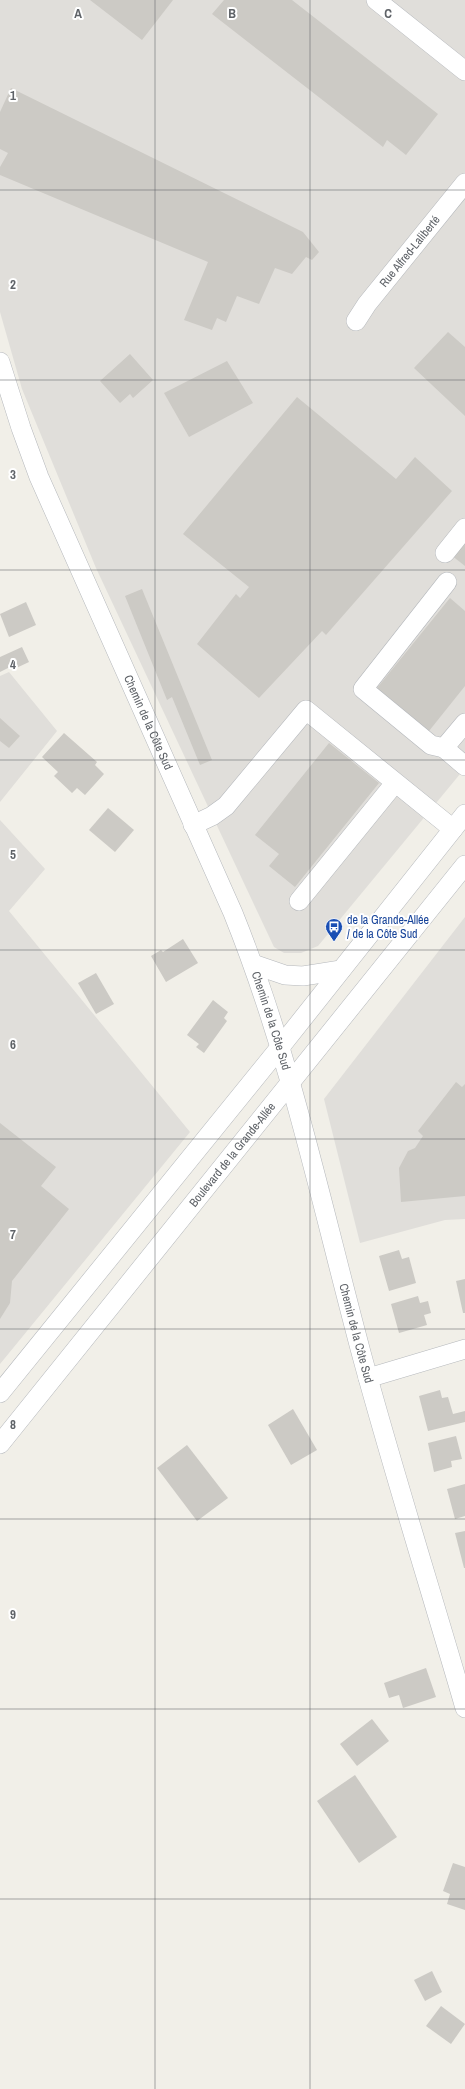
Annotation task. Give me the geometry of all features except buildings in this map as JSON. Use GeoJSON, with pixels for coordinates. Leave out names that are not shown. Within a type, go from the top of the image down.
{"type":"FeatureCollection","features":[{"type":"Feature","properties":{"kind":"street"},"geometry":{"type":"LineString","coordinates":[[376,0],[465,71]]}},
{"type":"Feature","properties":{"kind":"street","name":"Rue Alfred-Laliberté"},"geometry":{"type":"LineString","coordinates":[[356,321],[367,304],[465,183]]}},
{"type":"Feature","properties":{"kind":"street","name":"Chemin de la Côte Sud"},"geometry":{"type":"LineString","coordinates":[[0,362],[21,428],[39,477],[233,913],[253,964],[281,1046],[368,1378],[464,1700]]}},
{"type":"Feature","properties":{"kind":"street"},"geometry":{"type":"LineString","coordinates":[[445,553],[465,528]]}},
{"type":"Feature","properties":{"kind":"street"},"geometry":{"type":"LineString","coordinates":[[448,582],[362,689],[431,745],[444,748],[465,766]]}},
{"type":"Feature","properties":{"kind":"street"},"geometry":{"type":"LineString","coordinates":[[193,825],[212,816],[226,806],[306,710],[453,829]]}},
{"type":"Feature","properties":{"kind":"street"},"geometry":{"type":"LineString","coordinates":[[444,748],[465,723]]}},
{"type":"Feature","properties":{"kind":"street"},"geometry":{"type":"LineString","coordinates":[[299,901],[395,783]]}},
{"type":"Feature","properties":{"kind":"street"},"geometry":{"type":"LineString","coordinates":[[0,1393],[281,1046],[465,814]]}},
{"type":"Feature","properties":{"kind":"street","name":"Boulevard de la Grande-Allée"},"geometry":{"type":"LineString","coordinates":[[0,1444],[6,1422],[291,1082],[465,865]]}},
{"type":"Feature","properties":{"kind":"street"},"geometry":{"type":"LineString","coordinates":[[253,964],[285,975],[303,976],[341,970]]}},
{"type":"Feature","properties":{"kind":"street"},"geometry":{"type":"LineString","coordinates":[[368,1378],[465,1350]]}},
{"type":"Feature","properties":{"kind":"shaded area"},"geometry":{"type":"Polygon","coordinates":[[[0,0],[465,0],[465,768],[318,946],[301,953],[284,953],[274,947],[96,568],[22,389],[0,312],[0,0]]]}},
{"type":"Feature","properties":{"kind":"shaded area"},"geometry":{"type":"Polygon","coordinates":[[[9,672],[57,731],[0,802],[0,676],[9,672]]]}},
{"type":"Feature","properties":{"kind":"shaded area"},"geometry":{"type":"Polygon","coordinates":[[[0,820],[45,869],[9,911],[190,1132],[0,1364],[0,820]]]}},
{"type":"Feature","properties":{"kind":"shaded area"},"geometry":{"type":"Polygon","coordinates":[[[465,917],[465,1219],[445,1220],[360,1243],[324,1099],[465,917]]]}},
{"type":"Feature","properties":{"kind":"place","name":"de la Grande-Allée / de la Côte Sud"},"geometry":{"type":"Point","coordinates":[334,942]}}]}
